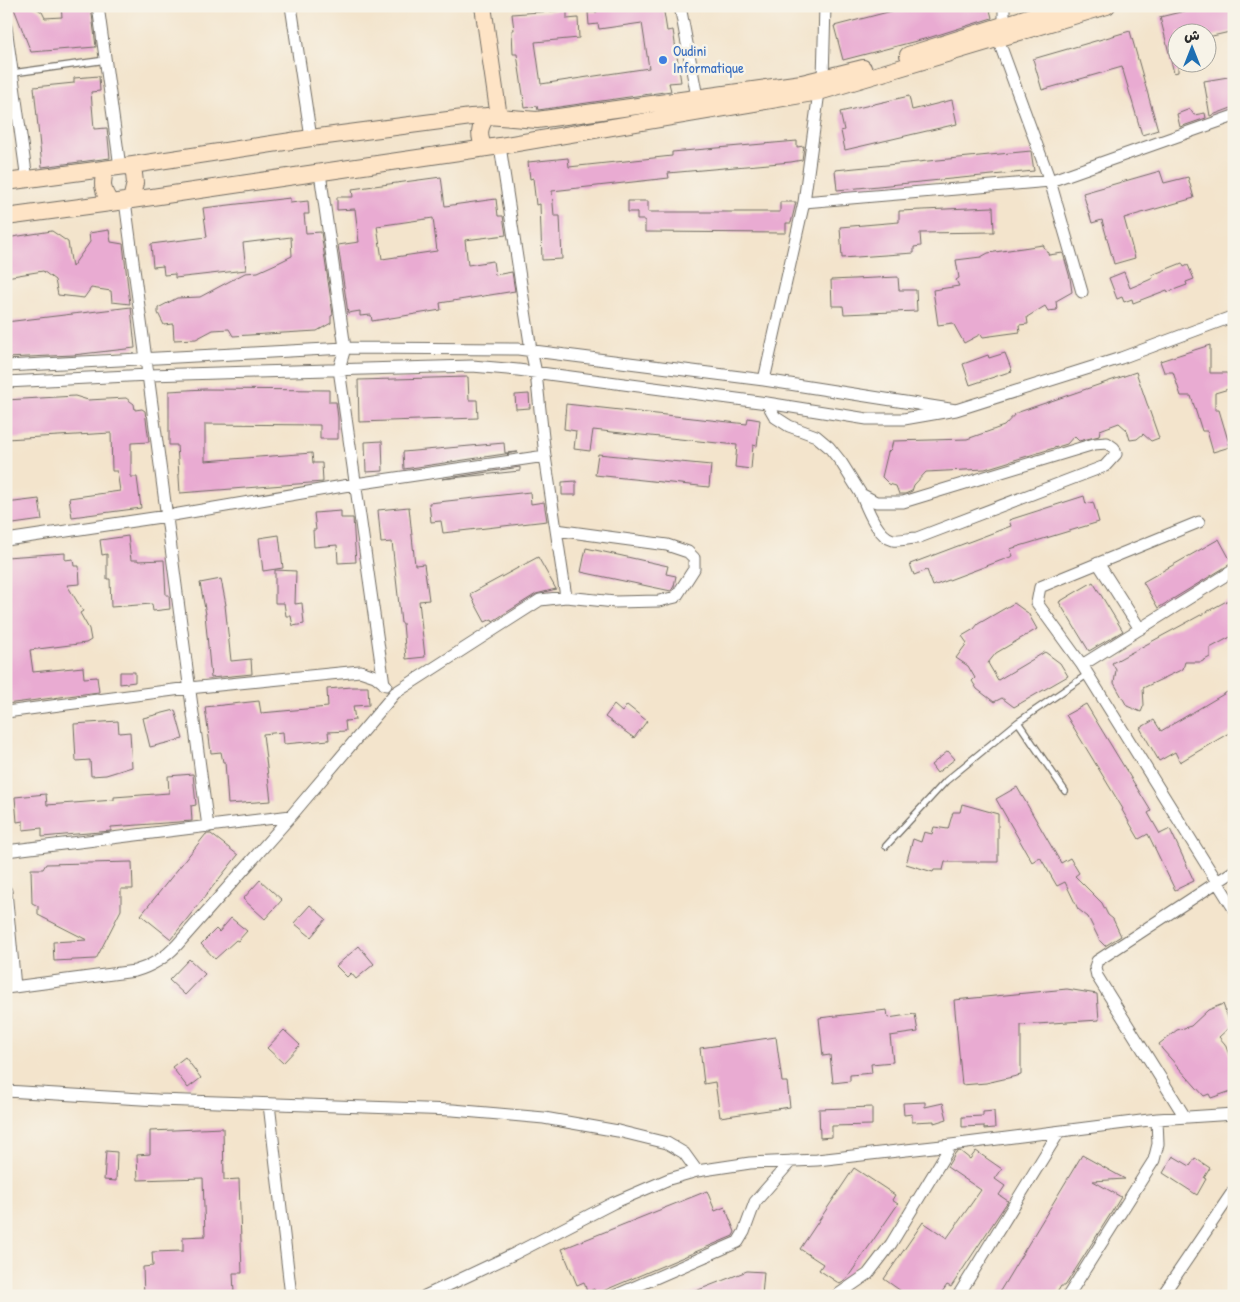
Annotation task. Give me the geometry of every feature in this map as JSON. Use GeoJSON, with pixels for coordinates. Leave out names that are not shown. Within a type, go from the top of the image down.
{"type":"FeatureCollection","features":[{"type":"Feature","properties":{"kind":"street"},"geometry":{"type":"LineString","coordinates":[[98,6],[120,167],[135,183],[123,201],[146,358],[208,827]]}},
{"type":"Feature","properties":{"kind":"street"},"geometry":{"type":"LineString","coordinates":[[292,6],[311,138]]}},
{"type":"Feature","properties":{"kind":"street"},"geometry":{"type":"LineString","coordinates":[[483,6],[498,117],[511,131],[497,146]]}},
{"type":"Feature","properties":{"kind":"street"},"geometry":{"type":"LineString","coordinates":[[680,6],[697,97]]}},
{"type":"Feature","properties":{"kind":"street"},"geometry":{"type":"LineString","coordinates":[[764,380],[804,202],[821,85],[825,6]]}},
{"type":"Feature","properties":{"kind":"street"},"geometry":{"type":"LineString","coordinates":[[1004,6],[1001,32],[1050,181],[1082,292]]}},
{"type":"Feature","properties":{"kind":"street"},"geometry":{"type":"LineString","coordinates":[[1001,32],[1063,6]]}},
{"type":"Feature","properties":{"kind":"street"},"geometry":{"type":"LineString","coordinates":[[6,216],[320,173],[497,146],[821,85],[1001,32],[1107,6]]}},
{"type":"Feature","properties":{"kind":"street"},"geometry":{"type":"LineString","coordinates":[[6,27],[27,180]]}},
{"type":"Feature","properties":{"kind":"street"},"geometry":{"type":"LineString","coordinates":[[6,182],[311,138],[498,117],[537,120],[802,83],[821,85]]}},
{"type":"Feature","properties":{"kind":"street"},"geometry":{"type":"LineString","coordinates":[[804,202],[1050,181],[1234,116]]}},
{"type":"Feature","properties":{"kind":"street"},"geometry":{"type":"LineString","coordinates":[[497,146],[480,140],[480,131],[482,123],[498,117]]}},
{"type":"Feature","properties":{"kind":"street"},"geometry":{"type":"LineString","coordinates":[[497,146],[536,373],[545,456],[566,597]]}},
{"type":"Feature","properties":{"kind":"street"},"geometry":{"type":"LineString","coordinates":[[120,167],[103,178],[103,187],[106,196],[123,201]]}},
{"type":"Feature","properties":{"kind":"street"},"geometry":{"type":"LineString","coordinates":[[320,173],[345,348],[339,368],[384,684]]}},
{"type":"Feature","properties":{"kind":"street"},"geometry":{"type":"LineString","coordinates":[[6,382],[339,368],[472,366],[767,403],[867,419],[904,419],[956,410],[1121,358],[1234,316]]}},
{"type":"Feature","properties":{"kind":"street"},"geometry":{"type":"LineString","coordinates":[[6,366],[345,348],[531,350],[764,380],[956,410]]}},
{"type":"Feature","properties":{"kind":"street"},"geometry":{"type":"LineString","coordinates":[[767,403],[775,416],[789,426],[816,436],[829,447],[861,494],[871,517],[882,534],[893,540],[918,538],[1105,466],[1116,454],[1114,448],[1107,443],[1094,444],[903,502],[876,502],[861,494]]}},
{"type":"Feature","properties":{"kind":"street"},"geometry":{"type":"LineString","coordinates":[[6,540],[167,516],[355,484],[545,456]]}},
{"type":"Feature","properties":{"kind":"street"},"geometry":{"type":"LineString","coordinates":[[1199,522],[1040,588],[1038,602],[1085,670],[1234,910]]}},
{"type":"Feature","properties":{"kind":"street"},"geometry":{"type":"LineString","coordinates":[[6,891],[10,988],[146,968],[164,958],[177,945],[395,692],[540,600],[566,597],[615,602],[659,601],[676,597],[694,569],[694,558],[688,552],[667,545],[556,530]]}},
{"type":"Feature","properties":{"kind":"street"},"geometry":{"type":"LineString","coordinates":[[1098,563],[1140,629]]}},
{"type":"Feature","properties":{"kind":"street"},"geometry":{"type":"LineString","coordinates":[[1085,670],[1140,629],[1234,570]]}},
{"type":"Feature","properties":{"kind":"street"},"geometry":{"type":"LineString","coordinates":[[6,712],[189,688],[360,671],[375,676],[395,692]]}},
{"type":"Feature","properties":{"kind":"street"},"geometry":{"type":"LineString","coordinates":[[6,851],[290,816]]}},
{"type":"Feature","properties":{"kind":"street"},"geometry":{"type":"LineString","coordinates":[[1185,1117],[1097,976],[1095,967],[1097,960],[1234,871]]}},
{"type":"Feature","properties":{"kind":"street"},"geometry":{"type":"LineString","coordinates":[[6,1091],[158,1100],[453,1110],[544,1118],[618,1131],[667,1143],[684,1153],[697,1171]]}},
{"type":"Feature","properties":{"kind":"street"},"geometry":{"type":"LineString","coordinates":[[269,1104],[291,1296]]}},
{"type":"Feature","properties":{"kind":"street"},"geometry":{"type":"LineString","coordinates":[[425,1296],[514,1254],[613,1203],[669,1180],[697,1171],[750,1163],[791,1161],[951,1145],[1157,1119],[1234,1114]]}},
{"type":"Feature","properties":{"kind":"street"},"geometry":{"type":"LineString","coordinates":[[1068,1296],[1154,1160],[1158,1144],[1157,1119]]}},
{"type":"Feature","properties":{"kind":"street"},"geometry":{"type":"LineString","coordinates":[[958,1296],[1059,1132]]}},
{"type":"Feature","properties":{"kind":"street"},"geometry":{"type":"LineString","coordinates":[[836,1296],[868,1274],[891,1244],[951,1145]]}},
{"type":"Feature","properties":{"kind":"street"},"geometry":{"type":"LineString","coordinates":[[614,1296],[738,1242],[744,1232],[755,1202],[791,1161]]}},
{"type":"Feature","properties":{"kind":"street"},"geometry":{"type":"LineString","coordinates":[[1162,1296],[1234,1190]]}},
{"type":"Feature","properties":{"kind":"lane"},"geometry":{"type":"LineString","coordinates":[[13,73],[106,60]]}},
{"type":"Feature","properties":{"kind":"lane"},"geometry":{"type":"LineString","coordinates":[[886,846],[946,781],[1085,670]]}},
{"type":"Feature","properties":{"kind":"lane"},"geometry":{"type":"LineString","coordinates":[[1018,722],[1065,791]]}},
{"type":"Feature","properties":{"kind":"building"},"geometry":{"type":"Polygon","coordinates":[[[13,6],[33,6],[42,12],[45,18],[62,17],[61,6],[91,6],[96,47],[31,52],[13,6]]]}},
{"type":"Feature","properties":{"kind":"building","name":"Oudini Informatique"},"geometry":{"type":"Polygon","coordinates":[[[596,6],[663,6],[667,31],[673,30],[681,82],[669,83],[671,91],[538,110],[537,106],[525,108],[517,54],[513,54],[512,30],[514,30],[512,14],[567,10],[567,19],[578,18],[579,38],[535,42],[541,84],[649,68],[642,23],[599,29],[598,24],[589,25],[588,12],[597,12],[596,6]]]}},
{"type":"Feature","properties":{"kind":"building"},"geometry":{"type":"Polygon","coordinates":[[[911,6],[989,6],[992,18],[928,38],[843,60],[834,26],[911,6]]]}},
{"type":"Feature","properties":{"kind":"building"},"geometry":{"type":"Polygon","coordinates":[[[1205,6],[1234,6],[1234,31],[1218,35],[1218,22],[1168,22],[1168,49],[1160,17],[1205,6]]]}},
{"type":"Feature","properties":{"kind":"building"},"geometry":{"type":"Polygon","coordinates":[[[1130,31],[1158,130],[1142,135],[1122,67],[1042,90],[1033,59],[1130,31]]]}},
{"type":"Feature","properties":{"kind":"building"},"geometry":{"type":"Polygon","coordinates":[[[99,76],[100,91],[91,92],[94,129],[107,128],[110,158],[42,167],[34,87],[74,83],[74,78],[99,76]]]}},
{"type":"Feature","properties":{"kind":"building"},"geometry":{"type":"Polygon","coordinates":[[[1234,76],[1234,107],[1210,116],[1204,81],[1234,76]]]}},
{"type":"Feature","properties":{"kind":"building"},"geometry":{"type":"Polygon","coordinates":[[[909,96],[912,110],[952,100],[957,124],[845,150],[841,131],[844,130],[840,112],[909,96]]]}},
{"type":"Feature","properties":{"kind":"building"},"geometry":{"type":"Polygon","coordinates":[[[1190,109],[1194,115],[1205,113],[1206,118],[1180,127],[1177,114],[1190,109]]]}},
{"type":"Feature","properties":{"kind":"building"},"geometry":{"type":"Polygon","coordinates":[[[797,141],[797,147],[804,146],[802,160],[668,173],[669,178],[552,191],[554,216],[560,216],[562,259],[542,260],[540,204],[536,205],[533,178],[530,179],[528,162],[568,158],[569,167],[672,156],[672,152],[797,141]]]}},
{"type":"Feature","properties":{"kind":"building"},"geometry":{"type":"Polygon","coordinates":[[[1031,151],[1034,171],[837,190],[835,170],[1031,151]]]}},
{"type":"Feature","properties":{"kind":"building"},"geometry":{"type":"Polygon","coordinates":[[[1160,171],[1164,183],[1188,177],[1194,198],[1124,218],[1135,258],[1114,264],[1102,220],[1092,223],[1083,193],[1160,171]]]}},
{"type":"Feature","properties":{"kind":"building"},"geometry":{"type":"Polygon","coordinates":[[[441,177],[445,206],[496,199],[498,216],[503,216],[506,235],[465,240],[468,265],[493,261],[495,275],[512,272],[515,291],[440,303],[441,310],[372,321],[371,315],[360,316],[360,311],[348,313],[338,245],[359,242],[355,209],[337,210],[337,197],[353,197],[352,189],[441,177]],[[433,218],[377,226],[382,259],[437,251],[433,218]]]}},
{"type":"Feature","properties":{"kind":"building"},"geometry":{"type":"Polygon","coordinates":[[[290,198],[290,203],[308,201],[309,214],[304,214],[306,233],[321,232],[333,315],[331,316],[331,323],[317,331],[233,336],[229,329],[213,330],[196,339],[174,340],[173,324],[164,325],[158,313],[158,308],[177,298],[200,297],[245,273],[258,272],[292,256],[291,237],[243,243],[246,270],[175,278],[175,274],[164,275],[163,266],[153,267],[151,244],[207,237],[203,208],[290,198]]]}},
{"type":"Feature","properties":{"kind":"building"},"geometry":{"type":"Polygon","coordinates":[[[628,201],[648,201],[648,212],[780,212],[780,202],[796,202],[791,223],[786,223],[786,233],[645,232],[645,220],[637,220],[637,212],[628,212],[628,201]]]}},
{"type":"Feature","properties":{"kind":"building"},"geometry":{"type":"Polygon","coordinates":[[[993,207],[994,232],[920,233],[921,246],[914,247],[914,253],[842,258],[840,227],[899,222],[899,211],[993,207]]]}},
{"type":"Feature","properties":{"kind":"building"},"geometry":{"type":"Polygon","coordinates":[[[109,230],[111,242],[123,244],[130,304],[112,302],[111,291],[91,288],[84,298],[58,295],[55,280],[43,271],[6,277],[6,238],[52,231],[68,242],[72,267],[90,242],[89,233],[109,230]]]}},
{"type":"Feature","properties":{"kind":"building"},"geometry":{"type":"Polygon","coordinates":[[[1043,245],[1049,255],[1063,253],[1070,278],[1072,292],[1056,301],[1057,310],[1048,311],[1045,306],[1027,317],[1028,324],[1019,325],[1020,332],[983,337],[981,334],[964,343],[953,323],[938,325],[933,290],[959,286],[956,280],[959,278],[956,260],[1043,245]]]}},
{"type":"Feature","properties":{"kind":"building"},"geometry":{"type":"Polygon","coordinates":[[[1182,263],[1184,267],[1188,265],[1194,279],[1186,282],[1187,285],[1168,292],[1167,290],[1133,303],[1132,299],[1124,302],[1122,297],[1117,299],[1109,278],[1124,272],[1130,288],[1153,278],[1152,275],[1182,263]]]}},
{"type":"Feature","properties":{"kind":"building"},"geometry":{"type":"Polygon","coordinates":[[[898,277],[899,290],[916,290],[917,311],[844,314],[843,306],[832,306],[831,280],[898,277]]]}},
{"type":"Feature","properties":{"kind":"building"},"geometry":{"type":"Polygon","coordinates":[[[131,307],[135,348],[73,355],[6,358],[6,322],[131,307]]]}},
{"type":"Feature","properties":{"kind":"building"},"geometry":{"type":"Polygon","coordinates":[[[1210,345],[1210,373],[1227,373],[1232,388],[1215,393],[1215,410],[1219,410],[1230,447],[1213,452],[1207,431],[1202,431],[1191,396],[1181,396],[1173,372],[1164,372],[1160,361],[1210,345]]]}},
{"type":"Feature","properties":{"kind":"building"},"geometry":{"type":"Polygon","coordinates":[[[1005,353],[1012,371],[970,385],[963,364],[988,355],[989,358],[1005,353]]]}},
{"type":"Feature","properties":{"kind":"building"},"geometry":{"type":"Polygon","coordinates":[[[1136,372],[1159,438],[1151,441],[1143,434],[1137,439],[1130,440],[1127,430],[1119,423],[1100,430],[1099,436],[1079,441],[1074,436],[1067,444],[985,469],[926,472],[914,485],[912,491],[905,494],[899,494],[896,486],[889,484],[882,477],[888,452],[893,441],[967,439],[1004,426],[1016,413],[1136,372]]]}},
{"type":"Feature","properties":{"kind":"building"},"geometry":{"type":"Polygon","coordinates":[[[468,377],[469,400],[477,400],[478,418],[359,422],[358,380],[468,377]]]}},
{"type":"Feature","properties":{"kind":"building"},"geometry":{"type":"Polygon","coordinates":[[[205,389],[329,390],[329,402],[336,402],[338,439],[320,439],[320,425],[205,424],[205,461],[312,453],[313,463],[322,463],[323,482],[180,493],[177,445],[169,445],[169,391],[205,389]]]}},
{"type":"Feature","properties":{"kind":"building"},"geometry":{"type":"Polygon","coordinates":[[[529,394],[530,408],[516,409],[515,395],[529,394]]]}},
{"type":"Feature","properties":{"kind":"building"},"geometry":{"type":"Polygon","coordinates":[[[75,396],[88,400],[126,398],[134,404],[135,410],[142,409],[145,411],[149,442],[131,443],[131,477],[137,477],[141,508],[72,517],[69,498],[120,491],[117,471],[112,471],[111,433],[6,439],[6,400],[75,396]]]}},
{"type":"Feature","properties":{"kind":"building"},"geometry":{"type":"Polygon","coordinates":[[[566,404],[747,424],[748,418],[760,420],[757,446],[753,445],[751,469],[735,467],[737,445],[593,430],[590,451],[574,449],[576,431],[564,429],[566,404]]]}},
{"type":"Feature","properties":{"kind":"building"},"geometry":{"type":"Polygon","coordinates":[[[382,441],[383,471],[366,472],[365,442],[382,441]]]}},
{"type":"Feature","properties":{"kind":"building"},"geometry":{"type":"Polygon","coordinates":[[[504,443],[505,453],[518,452],[404,469],[403,452],[504,443]]]}},
{"type":"Feature","properties":{"kind":"building"},"geometry":{"type":"Polygon","coordinates":[[[598,454],[711,465],[709,487],[595,475],[598,454]]]}},
{"type":"Feature","properties":{"kind":"building"},"geometry":{"type":"Polygon","coordinates":[[[520,467],[520,471],[442,479],[520,467]]]}},
{"type":"Feature","properties":{"kind":"building"},"geometry":{"type":"Polygon","coordinates":[[[576,481],[576,495],[562,495],[562,482],[576,481]]]}},
{"type":"Feature","properties":{"kind":"building"},"geometry":{"type":"Polygon","coordinates":[[[530,492],[531,504],[544,502],[547,521],[443,533],[441,521],[431,522],[429,503],[530,492]]]}},
{"type":"Feature","properties":{"kind":"building"},"geometry":{"type":"Polygon","coordinates":[[[1084,496],[1086,504],[1093,502],[1099,522],[1010,549],[1013,556],[933,586],[927,570],[914,575],[910,564],[1011,526],[1009,520],[1084,496]]]}},
{"type":"Feature","properties":{"kind":"building"},"geometry":{"type":"Polygon","coordinates":[[[39,499],[42,520],[6,525],[6,503],[39,499]]]}},
{"type":"Feature","properties":{"kind":"building"},"geometry":{"type":"Polygon","coordinates":[[[409,507],[415,565],[424,564],[429,600],[419,601],[425,657],[406,659],[392,542],[381,543],[378,510],[409,507]]]}},
{"type":"Feature","properties":{"kind":"building"},"geometry":{"type":"Polygon","coordinates":[[[341,511],[341,518],[353,518],[356,562],[338,563],[337,545],[314,547],[313,530],[316,530],[314,513],[341,511]]]}},
{"type":"Feature","properties":{"kind":"building"},"geometry":{"type":"Polygon","coordinates":[[[279,535],[283,568],[263,571],[259,538],[279,535]]]}},
{"type":"Feature","properties":{"kind":"building"},"geometry":{"type":"Polygon","coordinates":[[[128,536],[131,560],[164,560],[166,595],[169,595],[170,609],[153,611],[152,604],[111,607],[110,579],[107,579],[107,554],[102,555],[100,540],[128,536]]]}},
{"type":"Feature","properties":{"kind":"building"},"geometry":{"type":"Polygon","coordinates":[[[1219,539],[1232,563],[1158,608],[1143,582],[1219,539]]]}},
{"type":"Feature","properties":{"kind":"building"},"geometry":{"type":"Polygon","coordinates":[[[586,548],[668,566],[666,574],[676,576],[674,586],[671,591],[581,572],[586,548]]]}},
{"type":"Feature","properties":{"kind":"building"},"geometry":{"type":"Polygon","coordinates":[[[65,553],[65,560],[73,559],[74,566],[79,566],[80,584],[67,585],[83,611],[80,613],[89,629],[91,640],[86,643],[30,650],[33,672],[83,667],[84,678],[97,677],[99,692],[6,704],[6,557],[65,553]]]}},
{"type":"Feature","properties":{"kind":"building"},"geometry":{"type":"Polygon","coordinates":[[[538,557],[556,589],[536,594],[493,621],[492,619],[485,622],[470,594],[538,557]]]}},
{"type":"Feature","properties":{"kind":"building"},"geometry":{"type":"Polygon","coordinates":[[[275,570],[296,571],[295,604],[302,603],[304,624],[293,626],[291,616],[286,616],[284,603],[275,603],[275,570]]]}},
{"type":"Feature","properties":{"kind":"building"},"geometry":{"type":"Polygon","coordinates":[[[221,579],[226,605],[231,661],[251,659],[252,674],[211,678],[206,614],[200,583],[221,579]]]}},
{"type":"Feature","properties":{"kind":"building"},"geometry":{"type":"Polygon","coordinates":[[[1093,582],[1123,631],[1089,651],[1059,602],[1093,582]]]}},
{"type":"Feature","properties":{"kind":"building"},"geometry":{"type":"Polygon","coordinates":[[[1234,597],[1234,635],[1210,648],[1210,657],[1201,662],[1185,662],[1183,669],[1143,688],[1144,705],[1141,712],[1127,706],[1114,683],[1116,670],[1112,663],[1234,597]]]}},
{"type":"Feature","properties":{"kind":"building"},"geometry":{"type":"Polygon","coordinates":[[[1014,603],[1028,613],[1037,629],[996,653],[988,663],[998,680],[1045,652],[1060,663],[1068,676],[1014,707],[1002,698],[994,702],[977,689],[972,681],[975,678],[968,666],[956,658],[967,643],[962,636],[974,629],[978,624],[1014,603]]]}},
{"type":"Feature","properties":{"kind":"building"},"geometry":{"type":"Polygon","coordinates":[[[120,672],[135,672],[135,682],[120,684],[120,672]]]}},
{"type":"Feature","properties":{"kind":"building"},"geometry":{"type":"Polygon","coordinates":[[[368,687],[369,705],[353,706],[355,720],[345,721],[346,731],[328,732],[329,740],[284,744],[283,732],[263,734],[271,801],[228,804],[225,762],[223,762],[221,752],[211,753],[205,707],[259,701],[261,713],[328,707],[327,689],[368,687]]]}},
{"type":"Feature","properties":{"kind":"building"},"geometry":{"type":"Polygon","coordinates":[[[1234,688],[1234,730],[1180,762],[1175,752],[1159,761],[1140,728],[1154,720],[1161,731],[1234,688]]]}},
{"type":"Feature","properties":{"kind":"building"},"geometry":{"type":"Polygon","coordinates":[[[1086,704],[1151,811],[1148,813],[1160,834],[1170,829],[1194,881],[1175,890],[1148,834],[1139,839],[1066,715],[1086,704]]]}},
{"type":"Feature","properties":{"kind":"building"},"geometry":{"type":"Polygon","coordinates":[[[614,705],[622,712],[627,705],[647,721],[634,738],[605,717],[614,705]]]}},
{"type":"Feature","properties":{"kind":"building"},"geometry":{"type":"Polygon","coordinates":[[[175,710],[183,739],[150,747],[143,718],[175,710]]]}},
{"type":"Feature","properties":{"kind":"building"},"geometry":{"type":"Polygon","coordinates":[[[118,721],[119,733],[130,732],[132,767],[106,775],[91,776],[90,760],[76,761],[74,724],[118,721]]]}},
{"type":"Feature","properties":{"kind":"building"},"geometry":{"type":"Polygon","coordinates":[[[948,751],[955,759],[937,773],[931,765],[948,751]]]}},
{"type":"Feature","properties":{"kind":"building"},"geometry":{"type":"Polygon","coordinates":[[[193,774],[196,805],[191,806],[192,821],[111,827],[111,831],[42,837],[42,828],[23,830],[23,821],[17,822],[15,797],[46,794],[47,805],[114,800],[114,797],[169,793],[168,776],[193,774]]]}},
{"type":"Feature","properties":{"kind":"building"},"geometry":{"type":"Polygon","coordinates":[[[1017,787],[1061,863],[1070,858],[1079,873],[1075,876],[1102,903],[1108,915],[1113,919],[1121,936],[1105,946],[1100,941],[1088,917],[1078,909],[1065,882],[1057,886],[1040,857],[1032,862],[996,799],[1017,787]]]}},
{"type":"Feature","properties":{"kind":"building"},"geometry":{"type":"Polygon","coordinates":[[[962,804],[998,814],[998,862],[945,862],[943,870],[934,870],[933,872],[906,864],[913,839],[921,842],[924,832],[932,834],[934,827],[948,829],[953,812],[960,812],[962,804]]]}},
{"type":"Feature","properties":{"kind":"building"},"geometry":{"type":"Polygon","coordinates":[[[206,834],[211,834],[238,855],[171,939],[141,915],[206,834]]]}},
{"type":"Feature","properties":{"kind":"building"},"geometry":{"type":"Polygon","coordinates":[[[132,862],[133,889],[121,889],[121,910],[96,959],[54,961],[53,942],[87,940],[38,915],[38,906],[32,903],[31,869],[43,869],[46,864],[132,862]]]}},
{"type":"Feature","properties":{"kind":"building"},"geometry":{"type":"Polygon","coordinates":[[[260,880],[282,900],[265,919],[243,899],[260,880]]]}},
{"type":"Feature","properties":{"kind":"building"},"geometry":{"type":"Polygon","coordinates":[[[310,905],[326,919],[311,937],[294,923],[310,905]]]}},
{"type":"Feature","properties":{"kind":"building"},"geometry":{"type":"Polygon","coordinates":[[[231,918],[247,931],[238,941],[236,940],[215,959],[201,944],[216,929],[219,932],[231,918]]]}},
{"type":"Feature","properties":{"kind":"building"},"geometry":{"type":"Polygon","coordinates":[[[359,946],[374,964],[356,979],[351,973],[347,977],[336,966],[359,946]]]}},
{"type":"Feature","properties":{"kind":"building"},"geometry":{"type":"Polygon","coordinates":[[[189,959],[205,974],[185,995],[169,980],[189,959]]]}},
{"type":"Feature","properties":{"kind":"building"},"geometry":{"type":"Polygon","coordinates":[[[1067,989],[1097,994],[1099,1020],[1021,1025],[1021,1075],[986,1083],[962,1085],[954,1000],[1067,989]]]}},
{"type":"Feature","properties":{"kind":"building"},"geometry":{"type":"Polygon","coordinates":[[[1223,1004],[1231,1026],[1219,1037],[1225,1044],[1234,1068],[1234,1090],[1211,1098],[1209,1094],[1204,1096],[1159,1044],[1177,1030],[1191,1026],[1208,1010],[1223,1004]]]}},
{"type":"Feature","properties":{"kind":"building"},"geometry":{"type":"Polygon","coordinates":[[[887,1010],[888,1018],[915,1014],[918,1032],[890,1036],[893,1062],[871,1064],[872,1073],[850,1075],[850,1081],[833,1083],[830,1055],[823,1056],[819,1018],[887,1010]]]}},
{"type":"Feature","properties":{"kind":"building"},"geometry":{"type":"Polygon","coordinates":[[[284,1030],[300,1045],[283,1063],[267,1048],[284,1030]]]}},
{"type":"Feature","properties":{"kind":"building"},"geometry":{"type":"Polygon","coordinates":[[[776,1037],[782,1082],[787,1082],[790,1107],[720,1117],[715,1082],[704,1084],[700,1048],[776,1037]]]}},
{"type":"Feature","properties":{"kind":"building"},"geometry":{"type":"Polygon","coordinates":[[[185,1057],[201,1078],[188,1088],[172,1067],[185,1057]]]}},
{"type":"Feature","properties":{"kind":"building"},"geometry":{"type":"Polygon","coordinates":[[[925,1102],[925,1107],[943,1103],[947,1119],[934,1123],[934,1121],[912,1122],[912,1114],[904,1115],[903,1103],[925,1102]]]}},
{"type":"Feature","properties":{"kind":"building"},"geometry":{"type":"Polygon","coordinates":[[[872,1107],[872,1125],[832,1126],[832,1137],[820,1138],[819,1109],[872,1107]]]}},
{"type":"Feature","properties":{"kind":"building"},"geometry":{"type":"Polygon","coordinates":[[[994,1111],[995,1128],[984,1129],[984,1126],[962,1127],[962,1117],[983,1116],[983,1112],[994,1111]]]}},
{"type":"Feature","properties":{"kind":"building"},"geometry":{"type":"Polygon","coordinates":[[[223,1128],[224,1180],[239,1179],[242,1273],[233,1273],[234,1293],[144,1296],[143,1267],[153,1266],[152,1252],[183,1251],[183,1237],[205,1236],[203,1178],[138,1180],[137,1155],[150,1154],[150,1131],[223,1128]]]}},
{"type":"Feature","properties":{"kind":"building"},"geometry":{"type":"Polygon","coordinates":[[[106,1151],[117,1152],[116,1181],[104,1180],[106,1151]]]}},
{"type":"Feature","properties":{"kind":"building"},"geometry":{"type":"Polygon","coordinates":[[[960,1151],[970,1159],[976,1151],[1002,1169],[995,1179],[1005,1186],[999,1195],[1008,1201],[951,1287],[947,1285],[939,1296],[908,1296],[884,1279],[923,1222],[947,1238],[981,1190],[947,1167],[956,1152],[960,1151]]]}},
{"type":"Feature","properties":{"kind":"building"},"geometry":{"type":"Polygon","coordinates":[[[1082,1155],[1125,1179],[1093,1181],[1121,1197],[1065,1286],[1061,1286],[1055,1296],[997,1296],[1082,1155]]]}},
{"type":"Feature","properties":{"kind":"building"},"geometry":{"type":"Polygon","coordinates":[[[1173,1156],[1190,1166],[1195,1158],[1210,1168],[1197,1195],[1163,1173],[1173,1156]]]}},
{"type":"Feature","properties":{"kind":"building"},"geometry":{"type":"Polygon","coordinates":[[[854,1168],[895,1195],[892,1200],[898,1204],[846,1280],[840,1284],[819,1270],[823,1264],[800,1249],[854,1168]]]}},
{"type":"Feature","properties":{"kind":"building"},"geometry":{"type":"Polygon","coordinates":[[[707,1191],[715,1211],[725,1207],[735,1232],[733,1236],[596,1294],[594,1289],[587,1292],[584,1282],[577,1285],[562,1249],[707,1191]]]}},
{"type":"Feature","properties":{"kind":"building"},"geometry":{"type":"Polygon","coordinates":[[[747,1271],[764,1272],[762,1296],[683,1296],[747,1271]]]}},
{"type":"Feature","properties":{"kind":"place","name":"Oudini Informatique"},"geometry":{"type":"Point","coordinates":[663,60]}}]}
